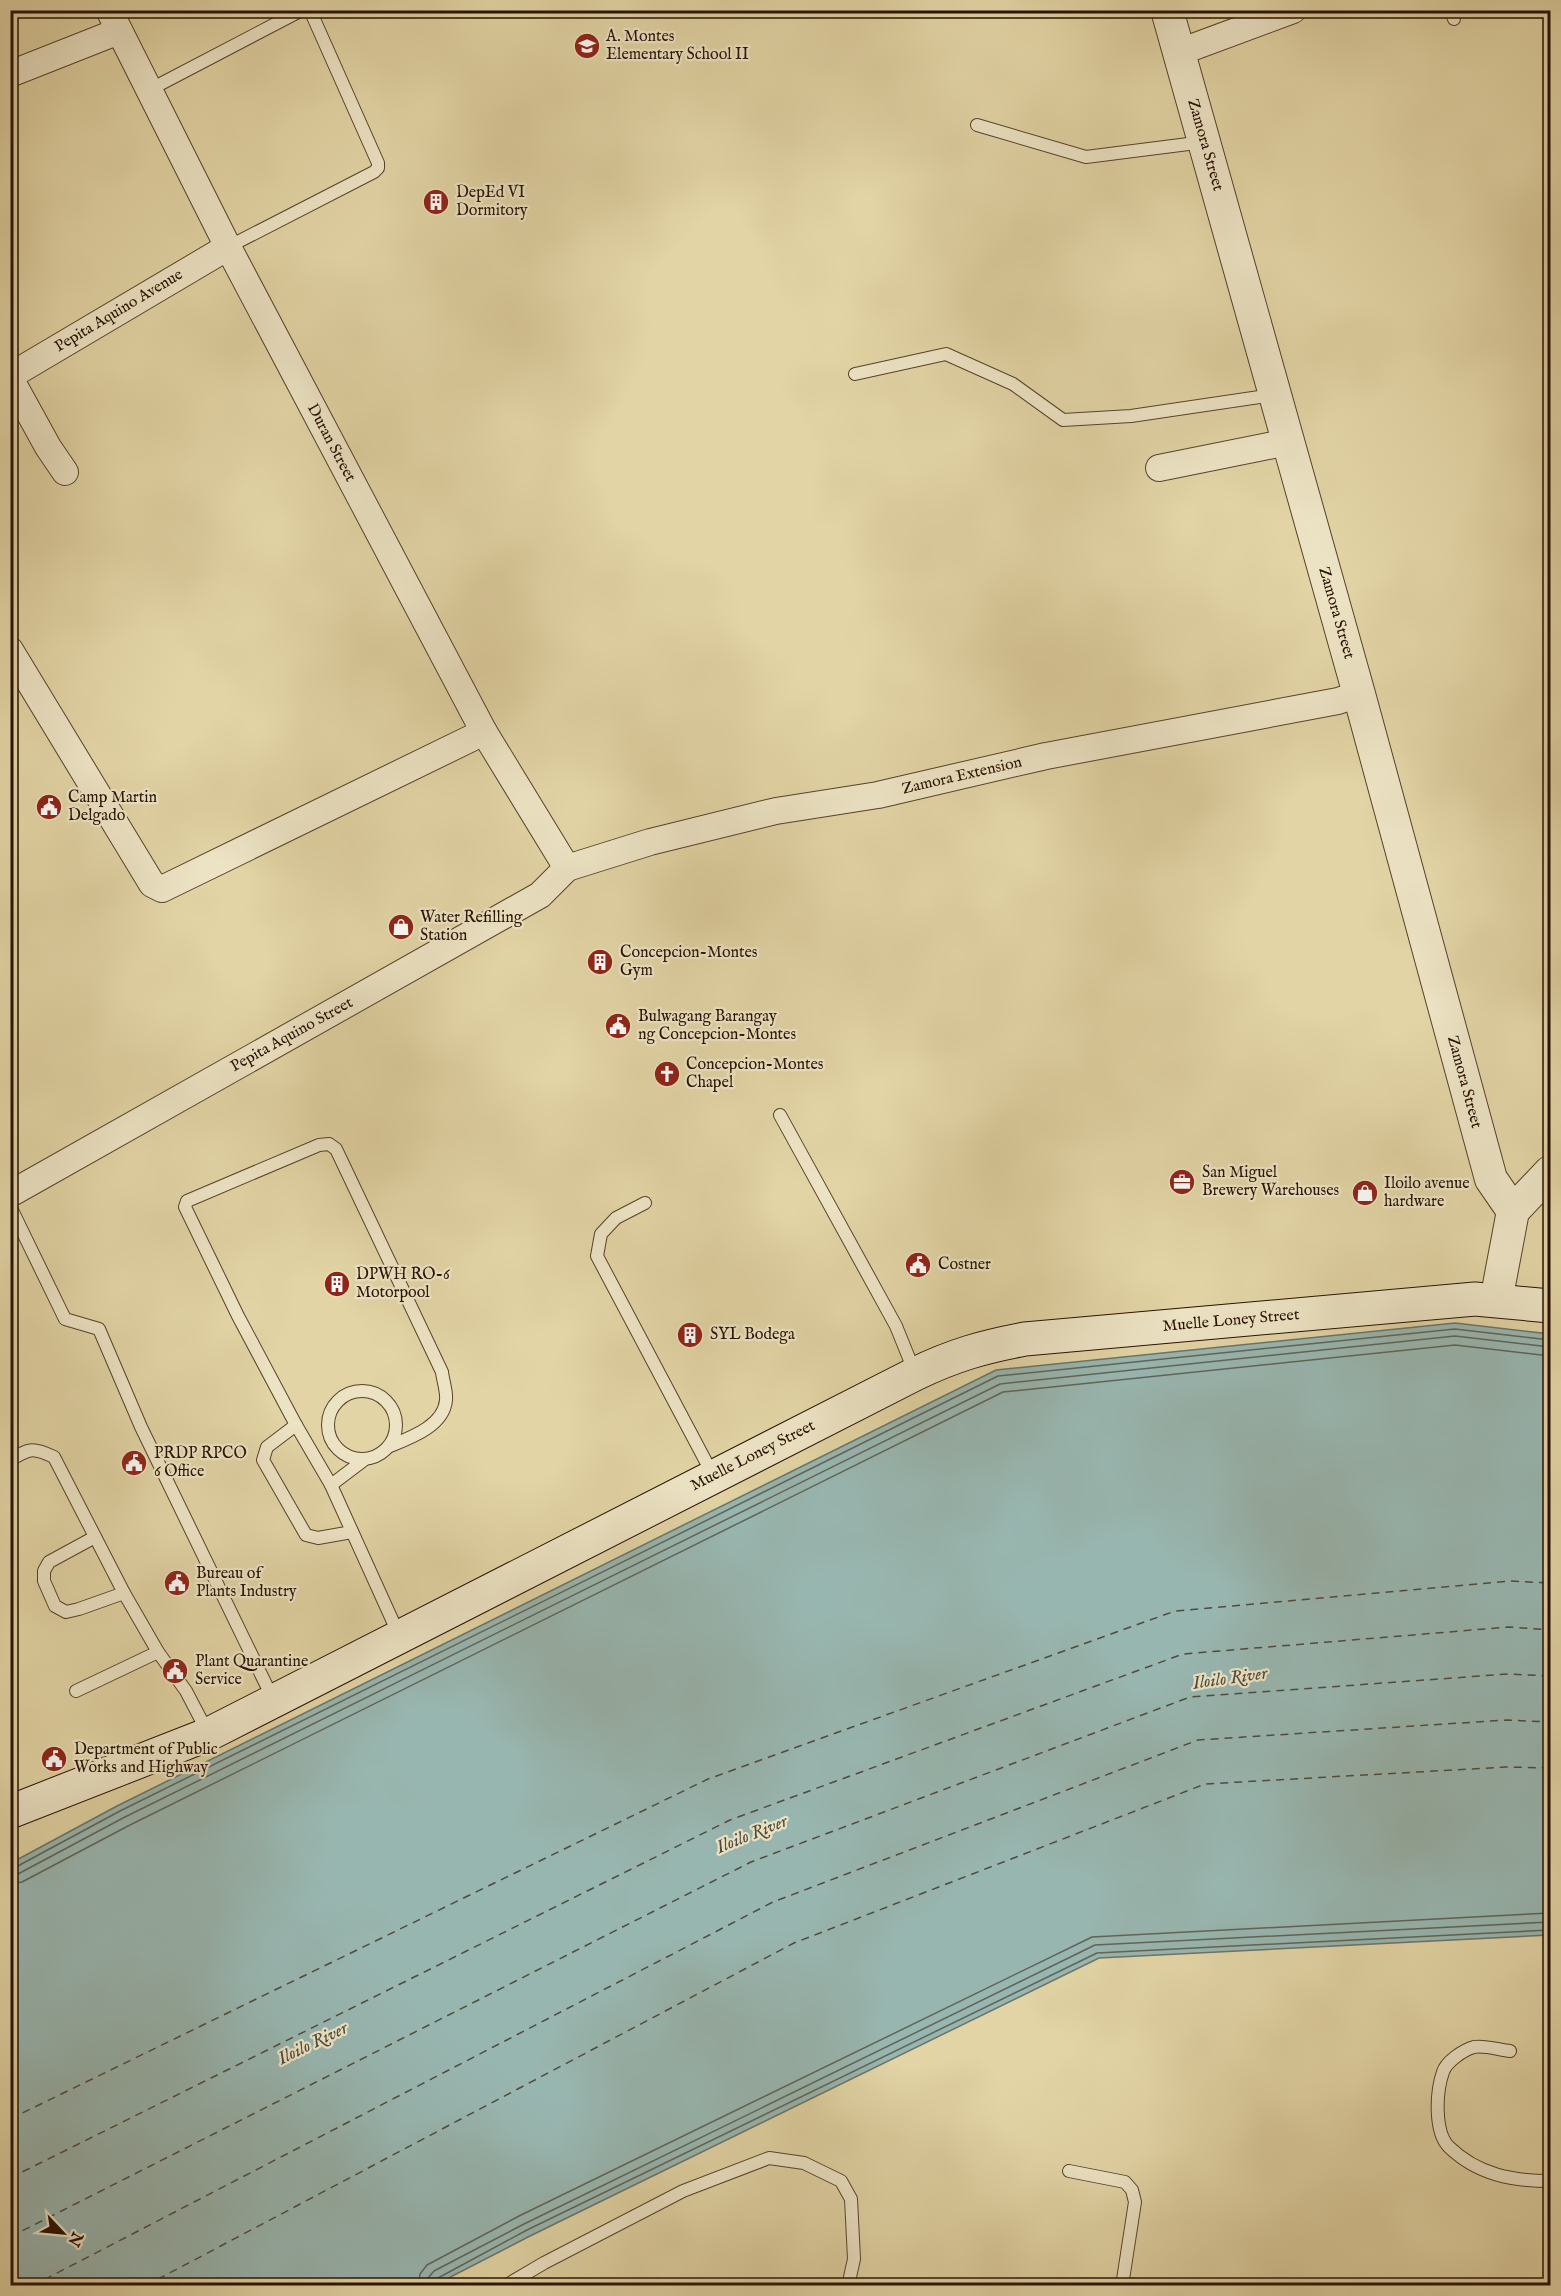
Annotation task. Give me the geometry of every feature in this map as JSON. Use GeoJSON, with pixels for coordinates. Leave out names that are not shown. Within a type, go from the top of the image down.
{"type":"FeatureCollection","features":[{"type":"Feature","properties":{"kind":"main road","name":"Muelle Loney Street"},"geometry":{"type":"LineString","coordinates":[[10,1812],[209,1734],[915,1374],[942,1361],[982,1347],[1025,1339],[1475,1299],[1551,1306]]}},
{"type":"Feature","properties":{"kind":"street","name":"Zamora Street"},"geometry":{"type":"LineString","coordinates":[[1167,10],[1177,53],[1205,142],[1359,694],[1491,1179],[1513,1211]]}},
{"type":"Feature","properties":{"kind":"street"},"geometry":{"type":"LineString","coordinates":[[1177,53],[1293,10]]}},
{"type":"Feature","properties":{"kind":"street","name":"Duran Street"},"geometry":{"type":"LineString","coordinates":[[114,21],[228,247],[484,732],[567,868]]}},
{"type":"Feature","properties":{"kind":"street"},"geometry":{"type":"LineString","coordinates":[[10,74],[114,21]]}},
{"type":"Feature","properties":{"kind":"street","name":"Pepita Aquino Avenue"},"geometry":{"type":"LineString","coordinates":[[10,377],[228,247]]}},
{"type":"Feature","properties":{"kind":"street"},"geometry":{"type":"LineString","coordinates":[[10,377],[64,472]]}},
{"type":"Feature","properties":{"kind":"street"},"geometry":{"type":"LineString","coordinates":[[1159,468],[1288,442]]}},
{"type":"Feature","properties":{"kind":"street"},"geometry":{"type":"LineString","coordinates":[[10,650],[152,884],[162,889],[484,732]]}},
{"type":"Feature","properties":{"kind":"street","name":"Zamora Extension"},"geometry":{"type":"LineString","coordinates":[[567,868],[650,842],[776,811],[878,795],[1046,756],[1338,701],[1359,694]]}},
{"type":"Feature","properties":{"kind":"street","name":"Pepita Aquino Street"},"geometry":{"type":"LineString","coordinates":[[10,1194],[540,895],[567,868]]}},
{"type":"Feature","properties":{"kind":"street"},"geometry":{"type":"LineString","coordinates":[[1496,1301],[1513,1211],[1551,1172]]}},
{"type":"Feature","properties":{"kind":"lane"},"geometry":{"type":"LineString","coordinates":[[149,90],[302,10]]}},
{"type":"Feature","properties":{"kind":"lane"},"geometry":{"type":"LineString","coordinates":[[228,247],[378,168],[378,163],[310,10]]}},
{"type":"Feature","properties":{"kind":"lane"},"geometry":{"type":"LineString","coordinates":[[977,126],[1086,157],[1205,142]]}},
{"type":"Feature","properties":{"kind":"lane"},"geometry":{"type":"LineString","coordinates":[[855,374],[946,354],[1013,384],[1063,420],[1131,416],[1274,395]]}},
{"type":"Feature","properties":{"kind":"lane"},"geometry":{"type":"LineString","coordinates":[[780,1115],[896,1326],[915,1374]]}},
{"type":"Feature","properties":{"kind":"lane"},"geometry":{"type":"LineString","coordinates":[[390,1446],[396,1427],[395,1417],[385,1400],[368,1391],[349,1393],[341,1398],[329,1414],[328,1433],[338,1450],[364,1460],[375,1458],[390,1446],[418,1434],[439,1417],[446,1401],[442,1372],[336,1149],[329,1144],[319,1145],[187,1201],[185,1207],[238,1316],[331,1485],[399,1637]]}},
{"type":"Feature","properties":{"kind":"lane"},"geometry":{"type":"LineString","coordinates":[[645,1203],[616,1218],[601,1234],[597,1256],[713,1476]]}},
{"type":"Feature","properties":{"kind":"lane"},"geometry":{"type":"LineString","coordinates":[[10,1206],[65,1319],[99,1329],[141,1427],[274,1700]]}},
{"type":"Feature","properties":{"kind":"lane"},"geometry":{"type":"LineString","coordinates":[[296,1425],[267,1446],[263,1460],[306,1535],[318,1538],[352,1532]]}},
{"type":"Feature","properties":{"kind":"lane"},"geometry":{"type":"LineString","coordinates":[[10,1460],[28,1449],[40,1450],[54,1456],[124,1593],[158,1652],[186,1691],[209,1734]]}},
{"type":"Feature","properties":{"kind":"lane"},"geometry":{"type":"LineString","coordinates":[[331,1485],[364,1460]]}},
{"type":"Feature","properties":{"kind":"lane"},"geometry":{"type":"LineString","coordinates":[[95,1537],[50,1562],[44,1571],[44,1581],[55,1606],[66,1612],[73,1611],[124,1593]]}},
{"type":"Feature","properties":{"kind":"lane"},"geometry":{"type":"LineString","coordinates":[[76,1691],[158,1652]]}},
{"type":"Feature","properties":{"kind":"lane"},"geometry":{"type":"LineString","coordinates":[[1510,2051],[1474,2047],[1456,2056],[1443,2070],[1438,2094],[1437,2118],[1448,2146],[1476,2166],[1494,2175],[1521,2181],[1551,2181]]}},
{"type":"Feature","properties":{"kind":"lane"},"geometry":{"type":"LineString","coordinates":[[505,2286],[544,2263],[683,2191],[769,2158],[804,2163],[841,2181],[851,2199],[854,2259],[848,2286]]}},
{"type":"Feature","properties":{"kind":"lane"},"geometry":{"type":"LineString","coordinates":[[1069,2171],[1125,2182],[1132,2190],[1135,2202],[1122,2286]]}},
{"type":"Feature","properties":{"kind":"water","name":"Iloilo River"},"geometry":{"type":"Polygon","coordinates":[[[1455,1323],[1550,1334],[1550,1935],[1099,1958],[530,2236],[435,2285],[11,2285],[11,1863],[117,1806],[996,1370],[1455,1323]]]}},
{"type":"Feature","properties":{"kind":"ferry route"},"geometry":{"type":"LineString","coordinates":[[10,2119],[708,1779],[1175,1611],[1510,1581],[1550,1583]]}},
{"type":"Feature","properties":{"kind":"ferry route"},"geometry":{"type":"LineString","coordinates":[[10,2178],[730,1820],[1183,1654],[1509,1627],[1550,1630]]}},
{"type":"Feature","properties":{"kind":"ferry route"},"geometry":{"type":"LineString","coordinates":[[10,2237],[751,1862],[1190,1697],[1508,1674],[1550,1676]]}},
{"type":"Feature","properties":{"kind":"ferry route"},"geometry":{"type":"LineString","coordinates":[[32,2286],[773,1902],[1198,1740],[1507,1720],[1550,1722]]}},
{"type":"Feature","properties":{"kind":"ferry route"},"geometry":{"type":"LineString","coordinates":[[145,2286],[794,1943],[1205,1784],[1506,1767],[1550,1768]]}},
{"type":"Feature","properties":{"kind":"place","name":"A. Montes Elementary School II"},"geometry":{"type":"Point","coordinates":[587,46]}},
{"type":"Feature","properties":{"kind":"place","name":"DepEd VI Dormitory"},"geometry":{"type":"Point","coordinates":[436,202]}},
{"type":"Feature","properties":{"kind":"place","name":"Camp Martin Delgado"},"geometry":{"type":"Point","coordinates":[49,807]}},
{"type":"Feature","properties":{"kind":"place","name":"Water Refilling Station"},"geometry":{"type":"Point","coordinates":[401,927]}},
{"type":"Feature","properties":{"kind":"place","name":"Concepcion-Montes Gym"},"geometry":{"type":"Point","coordinates":[600,962]}},
{"type":"Feature","properties":{"kind":"place","name":"Bulwagang Barangay ng Concepcion-Montes"},"geometry":{"type":"Point","coordinates":[618,1026]}},
{"type":"Feature","properties":{"kind":"place","name":"Concepcion-Montes Chapel"},"geometry":{"type":"Point","coordinates":[667,1074]}},
{"type":"Feature","properties":{"kind":"place","name":"San Miguel Brewery Warehouses"},"geometry":{"type":"Point","coordinates":[1182,1182]}},
{"type":"Feature","properties":{"kind":"place","name":"Iloilo avenue hardware"},"geometry":{"type":"Point","coordinates":[1365,1193]}},
{"type":"Feature","properties":{"kind":"place","name":"Costner"},"geometry":{"type":"Point","coordinates":[918,1265]}},
{"type":"Feature","properties":{"kind":"place","name":"DPWH RO-6 Motorpool"},"geometry":{"type":"Point","coordinates":[337,1284]}},
{"type":"Feature","properties":{"kind":"place","name":"SYL Bodega"},"geometry":{"type":"Point","coordinates":[690,1335]}},
{"type":"Feature","properties":{"kind":"place","name":"PRDP RPCO 6 Office"},"geometry":{"type":"Point","coordinates":[134,1463]}},
{"type":"Feature","properties":{"kind":"place","name":"Bureau of Plants Industry"},"geometry":{"type":"Point","coordinates":[177,1583]}},
{"type":"Feature","properties":{"kind":"place","name":"Plant Quarantine Service"},"geometry":{"type":"Point","coordinates":[175,1671]}},
{"type":"Feature","properties":{"kind":"place","name":"Department of Public Works and Highway"},"geometry":{"type":"Point","coordinates":[54,1759]}}]}
